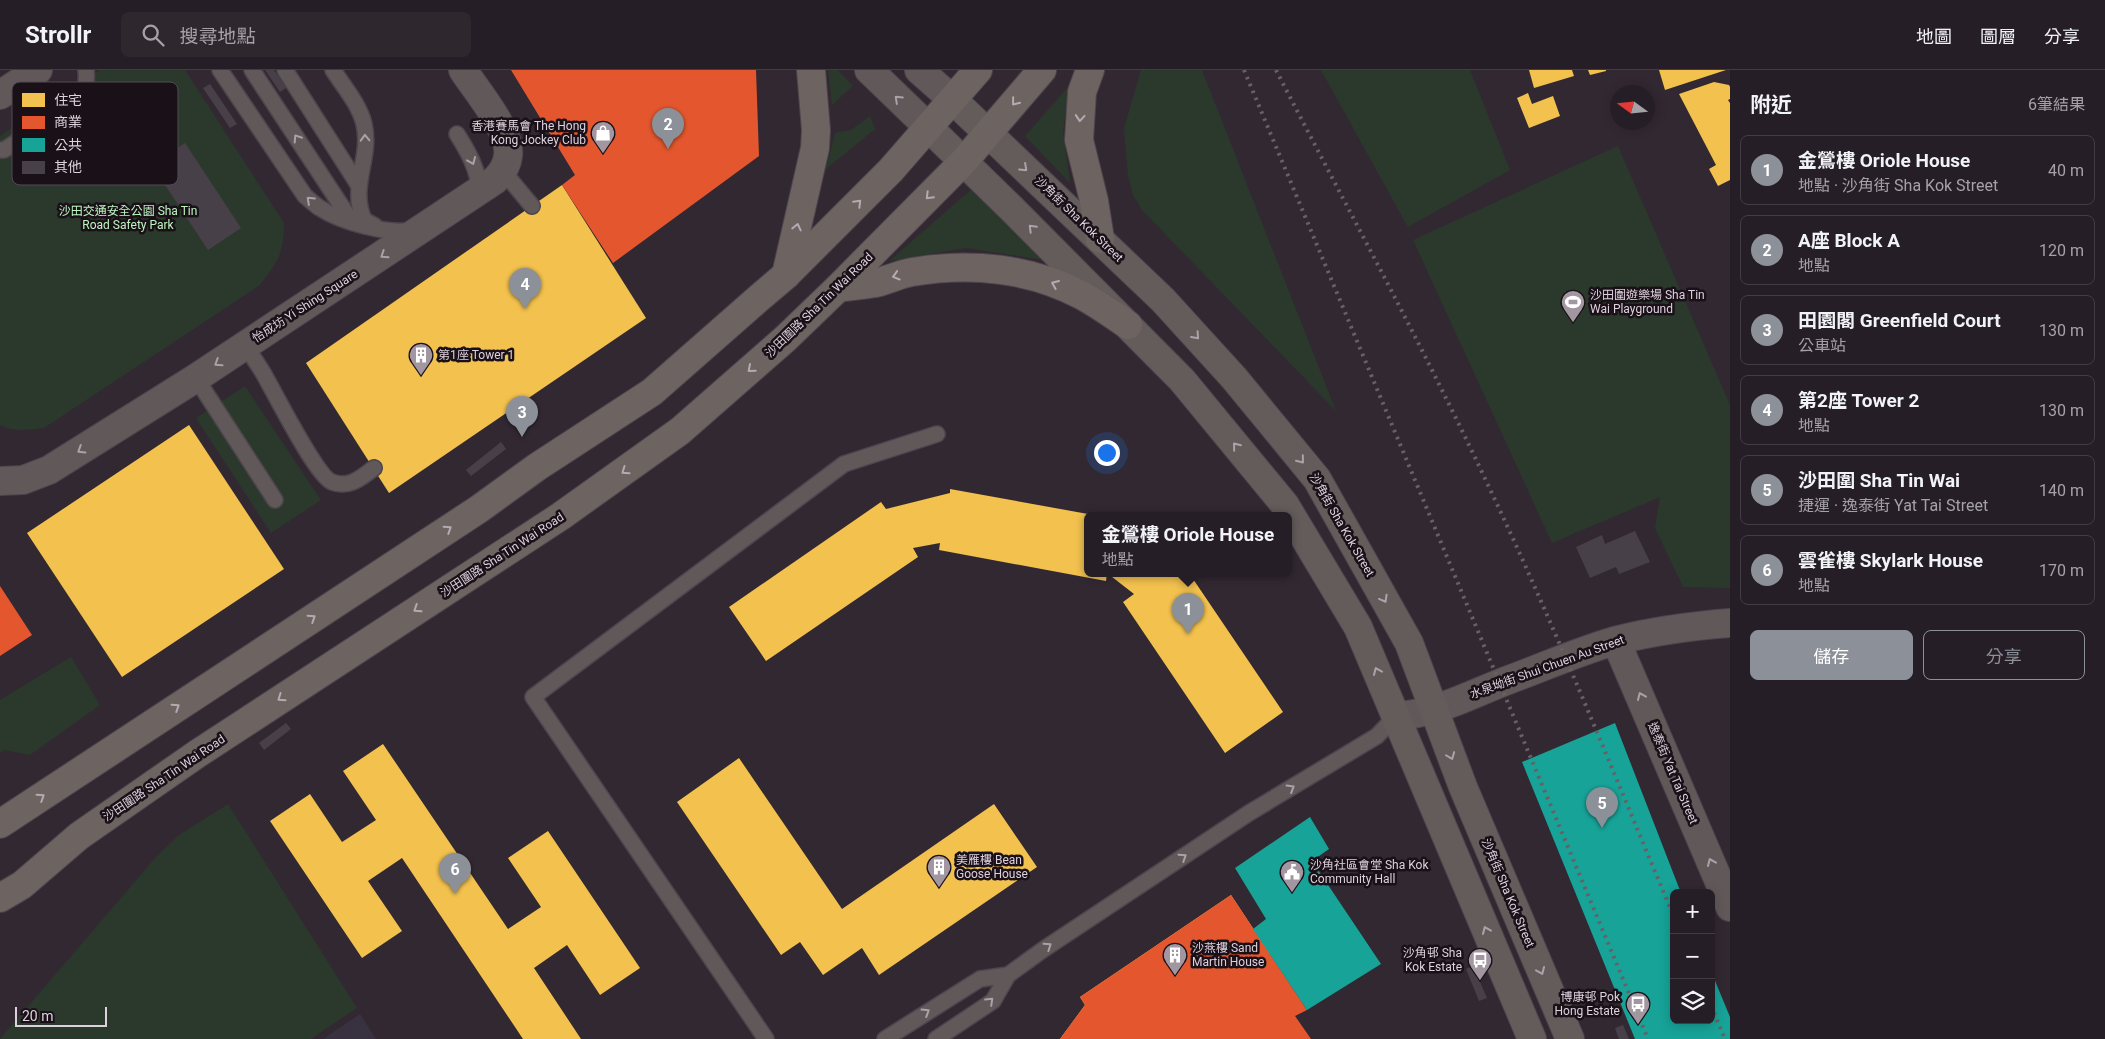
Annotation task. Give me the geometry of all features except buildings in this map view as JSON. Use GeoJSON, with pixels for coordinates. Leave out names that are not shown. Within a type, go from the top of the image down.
{"type":"FeatureCollection","features":[{"type":"Feature","properties":{"kind":"main road"},"geometry":{"type":"LineString","coordinates":[[786,275],[815,148],[816,130],[811,70]]}},
{"type":"Feature","properties":{"kind":"main road"},"geometry":{"type":"LineString","coordinates":[[0,824],[471,514],[537,467],[652,392],[786,275],[891,170],[978,70]]}},
{"type":"Feature","properties":{"kind":"main road","name":"沙田圍路 Sha Tin Wai Road"},"geometry":{"type":"LineString","coordinates":[[0,898],[22,885],[79,836],[181,765],[561,516],[680,431],[785,339],[838,288],[964,161],[1042,70]]}},
{"type":"Feature","properties":{"kind":"main road"},"geometry":{"type":"LineString","coordinates":[[1090,70],[1082,92],[1079,140],[1094,201],[1100,240]]}},
{"type":"Feature","properties":{"kind":"main road","name":"沙角街 Sha Kok Street"},"geometry":{"type":"LineString","coordinates":[[953,100],[1163,300],[1228,371],[1317,479],[1409,643],[1463,787],[1570,1039]]}},
{"type":"Feature","properties":{"kind":"main road"},"geometry":{"type":"LineString","coordinates":[[928,127],[1182,380],[1289,512]]}},
{"type":"Feature","properties":{"kind":"main road"},"geometry":{"type":"LineString","coordinates":[[838,288],[876,283],[910,272],[945,267],[981,267],[1016,272],[1050,282],[1083,296],[1128,325]]}},
{"type":"Feature","properties":{"kind":"main road"},"geometry":{"type":"LineString","coordinates":[[1292,518],[1358,627],[1532,1039]]}},
{"type":"Feature","properties":{"kind":"street"},"geometry":{"type":"LineString","coordinates":[[20,82],[38,70]]}},
{"type":"Feature","properties":{"kind":"street"},"geometry":{"type":"LineString","coordinates":[[463,70],[507,140],[508,156],[503,171]]}},
{"type":"Feature","properties":{"kind":"street"},"geometry":{"type":"LineString","coordinates":[[869,70],[928,127]]}},
{"type":"Feature","properties":{"kind":"street","name":"沙角街 Sha Kok Street"},"geometry":{"type":"LineString","coordinates":[[919,70],[953,100]]}},
{"type":"Feature","properties":{"kind":"street"},"geometry":{"type":"LineString","coordinates":[[0,95],[12,87]]}},
{"type":"Feature","properties":{"kind":"street","name":"怡成坊 Yi Shing Square"},"geometry":{"type":"LineString","coordinates":[[0,481],[23,480],[49,470],[245,346],[495,180],[503,171]]}},
{"type":"Feature","properties":{"kind":"street","name":"水泉坳街 Shui Chuen Au Street"},"geometry":{"type":"LineString","coordinates":[[1396,716],[1417,715],[1434,711],[1482,690],[1616,641],[1654,632],[1730,623]]}},
{"type":"Feature","properties":{"kind":"street","name":"逸泰街 Yat Tai Street"},"geometry":{"type":"LineString","coordinates":[[1616,641],[1730,907]]}},
{"type":"Feature","properties":{"kind":"lane"},"geometry":{"type":"LineString","coordinates":[[220,70],[305,196],[319,208],[339,218],[379,228],[406,231],[424,228]]}},
{"type":"Feature","properties":{"kind":"lane"},"geometry":{"type":"LineString","coordinates":[[252,70],[352,222]]}},
{"type":"Feature","properties":{"kind":"lane"},"geometry":{"type":"LineString","coordinates":[[286,70],[359,186]]}},
{"type":"Feature","properties":{"kind":"lane"},"geometry":{"type":"LineString","coordinates":[[333,70],[359,109],[364,124],[366,142],[357,198],[364,220],[379,228]]}},
{"type":"Feature","properties":{"kind":"lane"},"geometry":{"type":"LineString","coordinates":[[457,134],[471,156],[477,172],[480,190]]}},
{"type":"Feature","properties":{"kind":"lane"},"geometry":{"type":"LineString","coordinates":[[0,150],[4,150],[12,145]]}},
{"type":"Feature","properties":{"kind":"lane"},"geometry":{"type":"LineString","coordinates":[[503,171],[532,206]]}},
{"type":"Feature","properties":{"kind":"lane"},"geometry":{"type":"LineString","coordinates":[[245,346],[262,371],[301,441],[323,474],[332,482],[353,484],[374,468]]}},
{"type":"Feature","properties":{"kind":"lane"},"geometry":{"type":"LineString","coordinates":[[196,378],[275,500]]}},
{"type":"Feature","properties":{"kind":"lane"},"geometry":{"type":"LineString","coordinates":[[766,1039],[534,697],[844,464],[937,434]]}},
{"type":"Feature","properties":{"kind":"lane"},"geometry":{"type":"LineString","coordinates":[[936,1039],[993,1001],[1008,975],[1044,949],[1249,813],[1377,736],[1396,716]]}},
{"type":"Feature","properties":{"kind":"lane"},"geometry":{"type":"LineString","coordinates":[[885,1039],[980,979],[1008,975]]}},
{"type":"Feature","properties":{"kind":"shaded area"},"geometry":{"type":"Polygon","coordinates":[[[360,1014],[376,1039],[323,1039],[360,1014]]]}},
{"type":"Feature","properties":{"kind":"green space","name":"沙田交通安全公園 Sha Tin Road Safety Park"},"geometry":{"type":"Polygon","coordinates":[[[100,70],[185,70],[284,223],[283,242],[276,263],[260,285],[44,428],[10,429],[0,425],[0,136],[12,128],[12,185],[178,185],[178,82],[82,82],[100,70]]]}},
{"type":"Feature","properties":{"kind":"green space"},"geometry":{"type":"Polygon","coordinates":[[[828,70],[838,70],[853,86],[832,105],[828,70]]]}},
{"type":"Feature","properties":{"kind":"green space"},"geometry":{"type":"Polygon","coordinates":[[[1141,70],[1202,70],[1336,411],[1142,210],[1133,195],[1128,176],[1124,128],[1141,70]]]}},
{"type":"Feature","properties":{"kind":"green space"},"geometry":{"type":"Polygon","coordinates":[[[1321,70],[1470,70],[1510,170],[1408,227],[1321,70]]]}},
{"type":"Feature","properties":{"kind":"green space"},"geometry":{"type":"Polygon","coordinates":[[[1070,85],[1063,131],[1070,183],[1025,136],[1070,85]]]}},
{"type":"Feature","properties":{"kind":"green space"},"geometry":{"type":"Polygon","coordinates":[[[870,116],[875,129],[826,169],[835,133],[851,130],[870,116]]]}},
{"type":"Feature","properties":{"kind":"green space","name":"沙田圍遊樂場 Sha Tin Wai Playground"},"geometry":{"type":"Polygon","coordinates":[[[1618,146],[1730,405],[1730,588],[1683,587],[1655,528],[1660,497],[1552,543],[1413,240],[1618,146]]]}},
{"type":"Feature","properties":{"kind":"green space"},"geometry":{"type":"Polygon","coordinates":[[[973,188],[1044,260],[966,248],[889,261],[973,188]]]}},
{"type":"Feature","properties":{"kind":"green space"},"geometry":{"type":"Polygon","coordinates":[[[245,386],[321,500],[271,533],[196,418],[245,386]]]}},
{"type":"Feature","properties":{"kind":"green space"},"geometry":{"type":"Polygon","coordinates":[[[71,657],[100,705],[30,755],[5,750],[0,753],[0,700],[71,657]]]}},
{"type":"Feature","properties":{"kind":"green space"},"geometry":{"type":"Polygon","coordinates":[[[228,804],[357,1008],[311,1039],[0,1039],[156,857],[179,835],[228,804]]]}},
{"type":"Feature","properties":{"kind":"railway"},"geometry":{"type":"LineString","coordinates":[[1244,70],[1648,1039]]}},
{"type":"Feature","properties":{"kind":"railway"},"geometry":{"type":"LineString","coordinates":[[1276,70],[1411,328],[1513,538],[1670,907]]}},
{"type":"Feature","properties":{"kind":"railway"},"geometry":{"type":"LineString","coordinates":[[1715,1015],[1725,1039]]}},
{"type":"Feature","properties":{"kind":"place","name":"A座 Block A"},"geometry":{"type":"Point","coordinates":[668,149]}},
{"type":"Feature","properties":{"kind":"place","name":"香港賽馬會 The Hong Kong Jockey Club"},"geometry":{"type":"Point","coordinates":[603,154]}},
{"type":"Feature","properties":{"kind":"place","name":"第2座 Tower 2"},"geometry":{"type":"Point","coordinates":[525,309]}},
{"type":"Feature","properties":{"kind":"place","name":"沙田圍遊樂場 Sha Tin Wai Playground"},"geometry":{"type":"Point","coordinates":[1573,323]}},
{"type":"Feature","properties":{"kind":"place","name":"第1座 Tower 1"},"geometry":{"type":"Point","coordinates":[421,376]}},
{"type":"Feature","properties":{"kind":"place","name":"田園閣 Greenfield Court"},"geometry":{"type":"Point","coordinates":[522,437]}},
{"type":"Feature","properties":{"kind":"place","name":"金鶯樓 Oriole House"},"geometry":{"type":"Point","coordinates":[1188,634]}},
{"type":"Feature","properties":{"kind":"place","name":"沙田圍 Sha Tin Wai"},"geometry":{"type":"Point","coordinates":[1602,828]}},
{"type":"Feature","properties":{"kind":"place","name":"美雁樓 Bean Goose House"},"geometry":{"type":"Point","coordinates":[939,888]}},
{"type":"Feature","properties":{"kind":"place","name":"沙角社區會堂 Sha Kok Community Hall"},"geometry":{"type":"Point","coordinates":[1292,893]}},
{"type":"Feature","properties":{"kind":"place","name":"雲雀樓 Skylark House"},"geometry":{"type":"Point","coordinates":[455,894]}},
{"type":"Feature","properties":{"kind":"place","name":"沙燕樓 Sand Martin House"},"geometry":{"type":"Point","coordinates":[1175,976]}},
{"type":"Feature","properties":{"kind":"place","name":"沙角邨 Sha Kok Estate"},"geometry":{"type":"Point","coordinates":[1480,981]}},
{"type":"Feature","properties":{"kind":"place","name":"博康邨 Pok Hong Estate"},"geometry":{"type":"Point","coordinates":[1638,1025]}}]}
